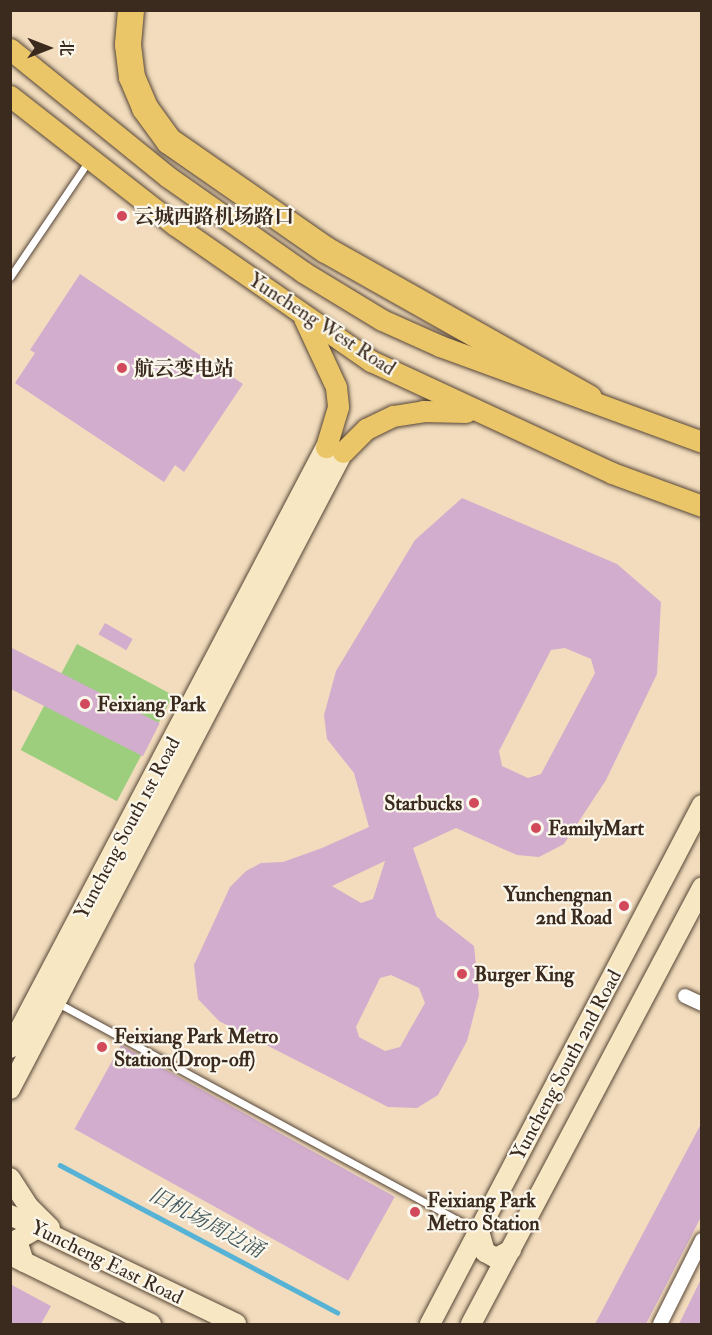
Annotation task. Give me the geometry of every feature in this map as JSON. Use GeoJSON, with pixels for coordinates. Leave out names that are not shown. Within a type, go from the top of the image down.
{"type":"FeatureCollection","features":[{"type":"Feature","properties":{"kind":"highway"},"geometry":{"type":"LineString","coordinates":[[131,10],[128,45],[132,77],[145,108],[169,141],[326,250],[589,398]]}},
{"type":"Feature","properties":{"kind":"main road","name":"Yuncheng West Road"},"geometry":{"type":"LineString","coordinates":[[10,49],[168,177],[323,284],[382,320],[440,346],[589,398],[702,442]]}},
{"type":"Feature","properties":{"kind":"main road","name":"Yuncheng West Road"},"geometry":{"type":"LineString","coordinates":[[10,96],[90,159],[303,315],[370,361],[476,413],[612,474],[702,506]]}},
{"type":"Feature","properties":{"kind":"main road"},"geometry":{"type":"LineString","coordinates":[[303,315],[336,387],[338,408],[334,450]]}},
{"type":"Feature","properties":{"kind":"main road"},"geometry":{"type":"LineString","coordinates":[[334,450],[366,429],[393,416],[423,411],[476,413]]}},
{"type":"Feature","properties":{"kind":"street","name":"Yuncheng South 1st Road"},"geometry":{"type":"LineString","coordinates":[[10,1089],[334,450]]}},
{"type":"Feature","properties":{"kind":"street","name":"Yuncheng South 1st Road"},"geometry":{"type":"LineString","coordinates":[[10,1048],[334,450]]}},
{"type":"Feature","properties":{"kind":"street","name":"Yuncheng South 2nd Road"},"geometry":{"type":"LineString","coordinates":[[430,1324],[702,805]]}},
{"type":"Feature","properties":{"kind":"street","name":"Yuncheng South 2nd Road"},"geometry":{"type":"LineString","coordinates":[[489,1290],[702,886]]}},
{"type":"Feature","properties":{"kind":"street"},"geometry":{"type":"LineString","coordinates":[[685,996],[702,1004]]}},
{"type":"Feature","properties":{"kind":"street"},"geometry":{"type":"LineString","coordinates":[[10,1178],[39,1220],[69,1242]]}},
{"type":"Feature","properties":{"kind":"street","name":"Yuncheng East Road"},"geometry":{"type":"LineString","coordinates":[[10,1215],[236,1324]]}},
{"type":"Feature","properties":{"kind":"street"},"geometry":{"type":"LineString","coordinates":[[17,1258],[17,1239],[38,1228]]}},
{"type":"Feature","properties":{"kind":"street"},"geometry":{"type":"LineString","coordinates":[[478,1231],[485,1252],[496,1258],[511,1250]]}},
{"type":"Feature","properties":{"kind":"street"},"geometry":{"type":"LineString","coordinates":[[660,1324],[702,1240]]}},
{"type":"Feature","properties":{"kind":"street","name":"Yuncheng East Road"},"geometry":{"type":"LineString","coordinates":[[17,1258],[151,1324]]}},
{"type":"Feature","properties":{"kind":"street"},"geometry":{"type":"LineString","coordinates":[[418,1324],[457,1274]]}},
{"type":"Feature","properties":{"kind":"street"},"geometry":{"type":"LineString","coordinates":[[471,1324],[489,1290]]}},
{"type":"Feature","properties":{"kind":"street"},"geometry":{"type":"LineString","coordinates":[[479,1324],[489,1290]]}},
{"type":"Feature","properties":{"kind":"lane"},"geometry":{"type":"LineString","coordinates":[[10,277],[90,159]]}},
{"type":"Feature","properties":{"kind":"lane"},"geometry":{"type":"LineString","coordinates":[[56,1001],[478,1231]]}},
{"type":"Feature","properties":{"kind":"green space"},"geometry":{"type":"Polygon","coordinates":[[[77,644],[173,695],[117,801],[21,750],[77,644]]]}},
{"type":"Feature","properties":{"kind":"building","name":"航云变电站"},"geometry":{"type":"Polygon","coordinates":[[[80,274],[243,384],[184,472],[175,465],[164,482],[15,383],[35,353],[30,350],[80,274]]]}},
{"type":"Feature","properties":{"kind":"building"},"geometry":{"type":"Polygon","coordinates":[[[462,498],[617,564],[661,602],[657,674],[606,780],[564,844],[539,857],[517,855],[456,828],[413,848],[437,917],[474,946],[479,995],[467,1041],[438,1095],[417,1108],[388,1107],[219,1021],[198,999],[194,965],[230,887],[246,871],[261,863],[283,862],[369,827],[354,773],[327,739],[324,715],[336,671],[415,540],[462,498]],[[565,648],[551,650],[499,751],[502,766],[528,778],[541,774],[595,673],[591,659],[565,648]],[[385,861],[332,886],[361,903],[373,899],[385,861]],[[391,975],[380,978],[356,1027],[359,1037],[385,1051],[400,1047],[425,1003],[419,988],[391,975]]]}},
{"type":"Feature","properties":{"kind":"building"},"geometry":{"type":"Polygon","coordinates":[[[105,623],[133,639],[126,650],[98,634],[105,623]]]}},
{"type":"Feature","properties":{"kind":"building","name":"Feixiang Park"},"geometry":{"type":"Polygon","coordinates":[[[10,647],[160,723],[143,756],[10,689],[10,647]]]}},
{"type":"Feature","properties":{"kind":"building"},"geometry":{"type":"Polygon","coordinates":[[[121,1045],[395,1197],[348,1281],[74,1129],[121,1045]]]}},
{"type":"Feature","properties":{"kind":"building"},"geometry":{"type":"Polygon","coordinates":[[[702,1122],[702,1215],[646,1324],[595,1324],[702,1122]]]}},
{"type":"Feature","properties":{"kind":"building"},"geometry":{"type":"Polygon","coordinates":[[[702,1277],[702,1324],[679,1324],[702,1277]]]}},
{"type":"Feature","properties":{"kind":"building"},"geometry":{"type":"Polygon","coordinates":[[[10,1284],[51,1306],[41,1324],[10,1324],[10,1284]]]}},
{"type":"Feature","properties":{"kind":"waterway","name":"旧机场周边涌"},"geometry":{"type":"LineString","coordinates":[[60,1165],[337,1312]]}},
{"type":"Feature","properties":{"kind":"place","name":"云城西路机场路口"},"geometry":{"type":"Point","coordinates":[122,216]}},
{"type":"Feature","properties":{"kind":"place","name":"航云变电站"},"geometry":{"type":"Point","coordinates":[122,368]}},
{"type":"Feature","properties":{"kind":"place","name":"Feixiang Park"},"geometry":{"type":"Point","coordinates":[85,704]}},
{"type":"Feature","properties":{"kind":"place","name":"Starbucks"},"geometry":{"type":"Point","coordinates":[474,803]}},
{"type":"Feature","properties":{"kind":"place","name":"FamilyMart"},"geometry":{"type":"Point","coordinates":[536,828]}},
{"type":"Feature","properties":{"kind":"place","name":"Yunchengnan 2nd Road"},"geometry":{"type":"Point","coordinates":[624,906]}},
{"type":"Feature","properties":{"kind":"place","name":"Burger King"},"geometry":{"type":"Point","coordinates":[462,974]}},
{"type":"Feature","properties":{"kind":"place","name":"Feixiang Park Metro Station(Drop-off)"},"geometry":{"type":"Point","coordinates":[102,1047]}},
{"type":"Feature","properties":{"kind":"place","name":"Feixiang Park Metro Station"},"geometry":{"type":"Point","coordinates":[415,1212]}}]}
